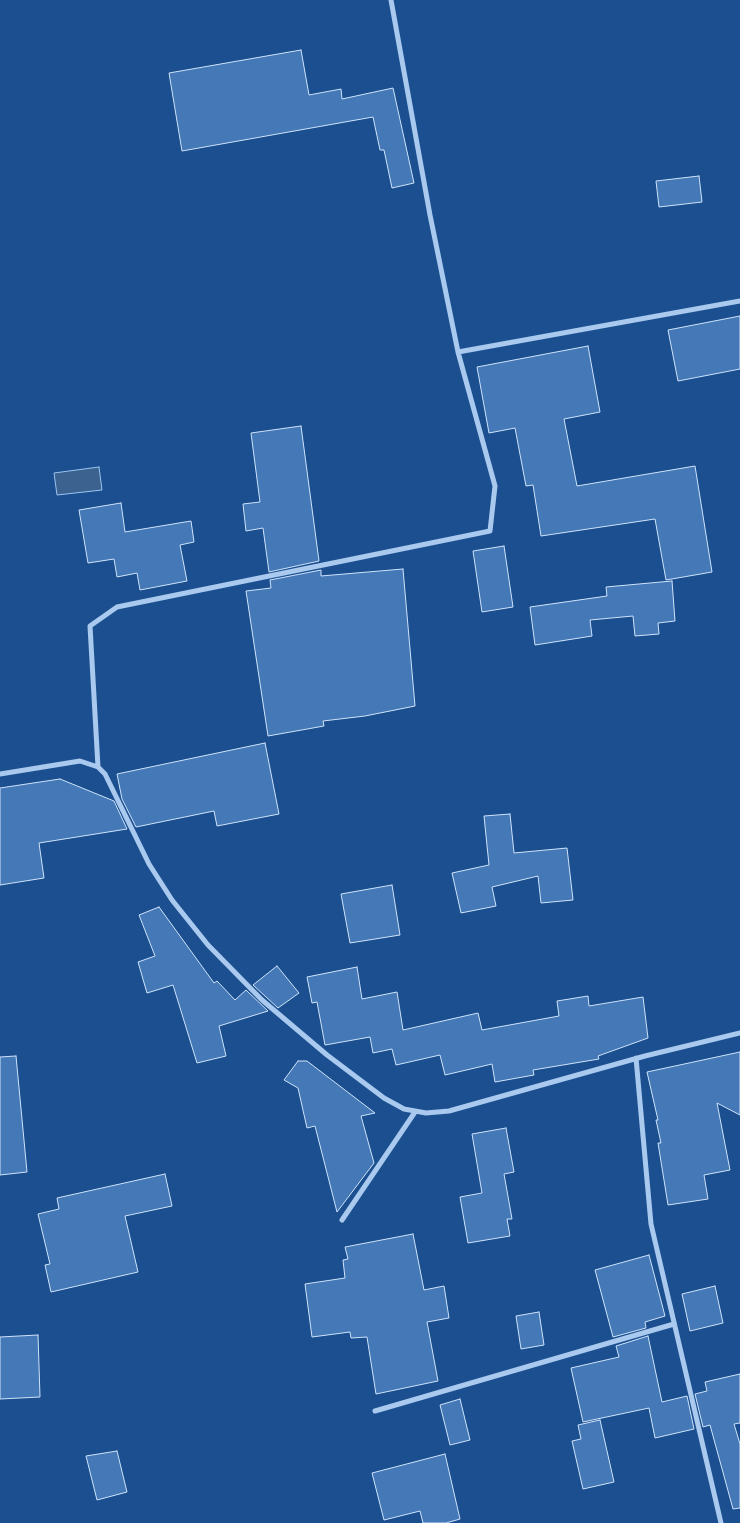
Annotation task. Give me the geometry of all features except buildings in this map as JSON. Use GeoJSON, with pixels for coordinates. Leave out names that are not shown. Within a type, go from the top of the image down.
{"type":"FeatureCollection","features":[{"type":"Feature","properties":{"kind":"street"},"geometry":{"type":"LineString","coordinates":[[98,767],[90,626],[117,607],[490,531],[496,486],[458,352],[428,206],[391,0]]}},
{"type":"Feature","properties":{"kind":"street"},"geometry":{"type":"LineString","coordinates":[[458,352],[740,301]]}},
{"type":"Feature","properties":{"kind":"street"},"geometry":{"type":"LineString","coordinates":[[0,774],[80,761],[98,767],[105,774],[149,864],[172,900],[208,945],[262,1000],[327,1055],[393,1104],[415,1112],[438,1113],[449,1111],[636,1058],[740,1033]]}},
{"type":"Feature","properties":{"kind":"street"},"geometry":{"type":"LineString","coordinates":[[636,1058],[651,1224],[721,1523]]}},
{"type":"Feature","properties":{"kind":"street"},"geometry":{"type":"LineString","coordinates":[[342,1220],[415,1112]]}},
{"type":"Feature","properties":{"kind":"street"},"geometry":{"type":"LineString","coordinates":[[375,1411],[674,1324]]}},
{"type":"Feature","properties":{"kind":"water"},"geometry":{"type":"Polygon","coordinates":[[[99,467],[102,490],[57,495],[54,473],[99,467]]]}}]}
